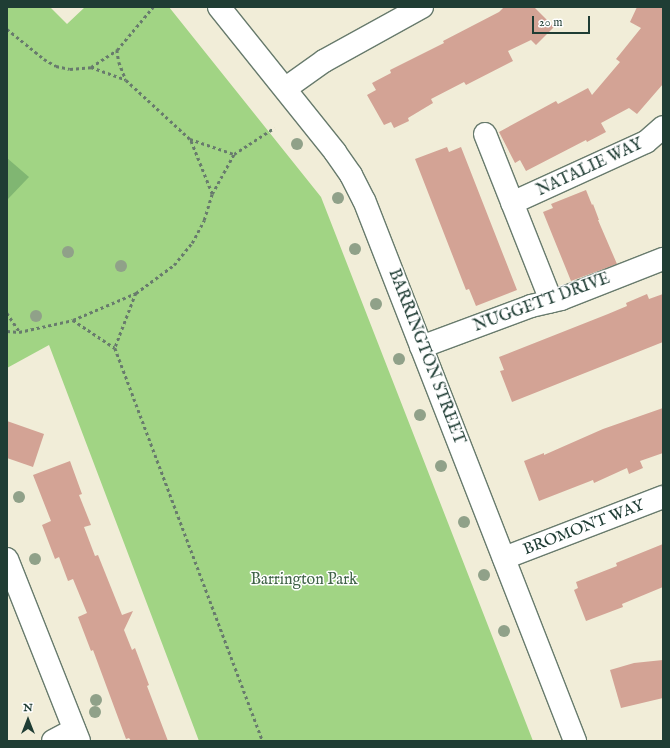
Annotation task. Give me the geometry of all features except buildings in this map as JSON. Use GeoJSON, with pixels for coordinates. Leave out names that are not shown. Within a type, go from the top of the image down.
{"type":"FeatureCollection","features":[{"type":"Feature","properties":{"kind":"street","name":"BARRINGTON STREET"},"geometry":{"type":"LineString","coordinates":[[218,7],[286,88],[335,152],[351,175],[364,200],[575,741]]}},
{"type":"Feature","properties":{"kind":"street"},"geometry":{"type":"LineString","coordinates":[[286,88],[324,61],[422,7]]}},
{"type":"Feature","properties":{"kind":"street","name":"NATALIE WAY"},"geometry":{"type":"LineString","coordinates":[[512,203],[646,142],[663,127]]}},
{"type":"Feature","properties":{"kind":"street"},"geometry":{"type":"LineString","coordinates":[[485,134],[551,301]]}},
{"type":"Feature","properties":{"kind":"street","name":"NUGGETT DRIVE"},"geometry":{"type":"LineString","coordinates":[[421,347],[531,306],[561,299],[663,259]]}},
{"type":"Feature","properties":{"kind":"street","name":"BROMONT WAY"},"geometry":{"type":"LineString","coordinates":[[504,558],[663,497]]}},
{"type":"Feature","properties":{"kind":"street"},"geometry":{"type":"LineString","coordinates":[[7,559],[76,735],[54,741]]}},
{"type":"Feature","properties":{"kind":"path"},"geometry":{"type":"LineString","coordinates":[[91,67],[117,50],[153,7]]}},
{"type":"Feature","properties":{"kind":"path"},"geometry":{"type":"LineString","coordinates":[[7,30],[44,59],[56,66],[70,69],[91,67],[126,80],[190,139],[234,154]]}},
{"type":"Feature","properties":{"kind":"path"},"geometry":{"type":"LineString","coordinates":[[117,50],[118,62],[126,80]]}},
{"type":"Feature","properties":{"kind":"path"},"geometry":{"type":"LineString","coordinates":[[7,331],[19,332],[73,320],[136,293],[174,265],[192,243],[204,220],[212,194],[234,154],[274,128]]}},
{"type":"Feature","properties":{"kind":"path"},"geometry":{"type":"LineString","coordinates":[[190,139],[212,194]]}},
{"type":"Feature","properties":{"kind":"path"},"geometry":{"type":"LineString","coordinates":[[115,348],[136,293]]}},
{"type":"Feature","properties":{"kind":"path"},"geometry":{"type":"LineString","coordinates":[[7,313],[19,332]]}},
{"type":"Feature","properties":{"kind":"path"},"geometry":{"type":"LineString","coordinates":[[73,320],[115,348],[263,741]]}},
{"type":"Feature","properties":{"kind":"green space","name":"Barrington Park"},"geometry":{"type":"Polygon","coordinates":[[[7,7],[50,7],[67,24],[85,7],[169,7],[321,197],[533,741],[199,741],[49,345],[7,368],[7,7]]]}},
{"type":"Feature","properties":{"kind":"green space"},"geometry":{"type":"Polygon","coordinates":[[[7,158],[29,177],[7,200],[7,158]]]}}]}
